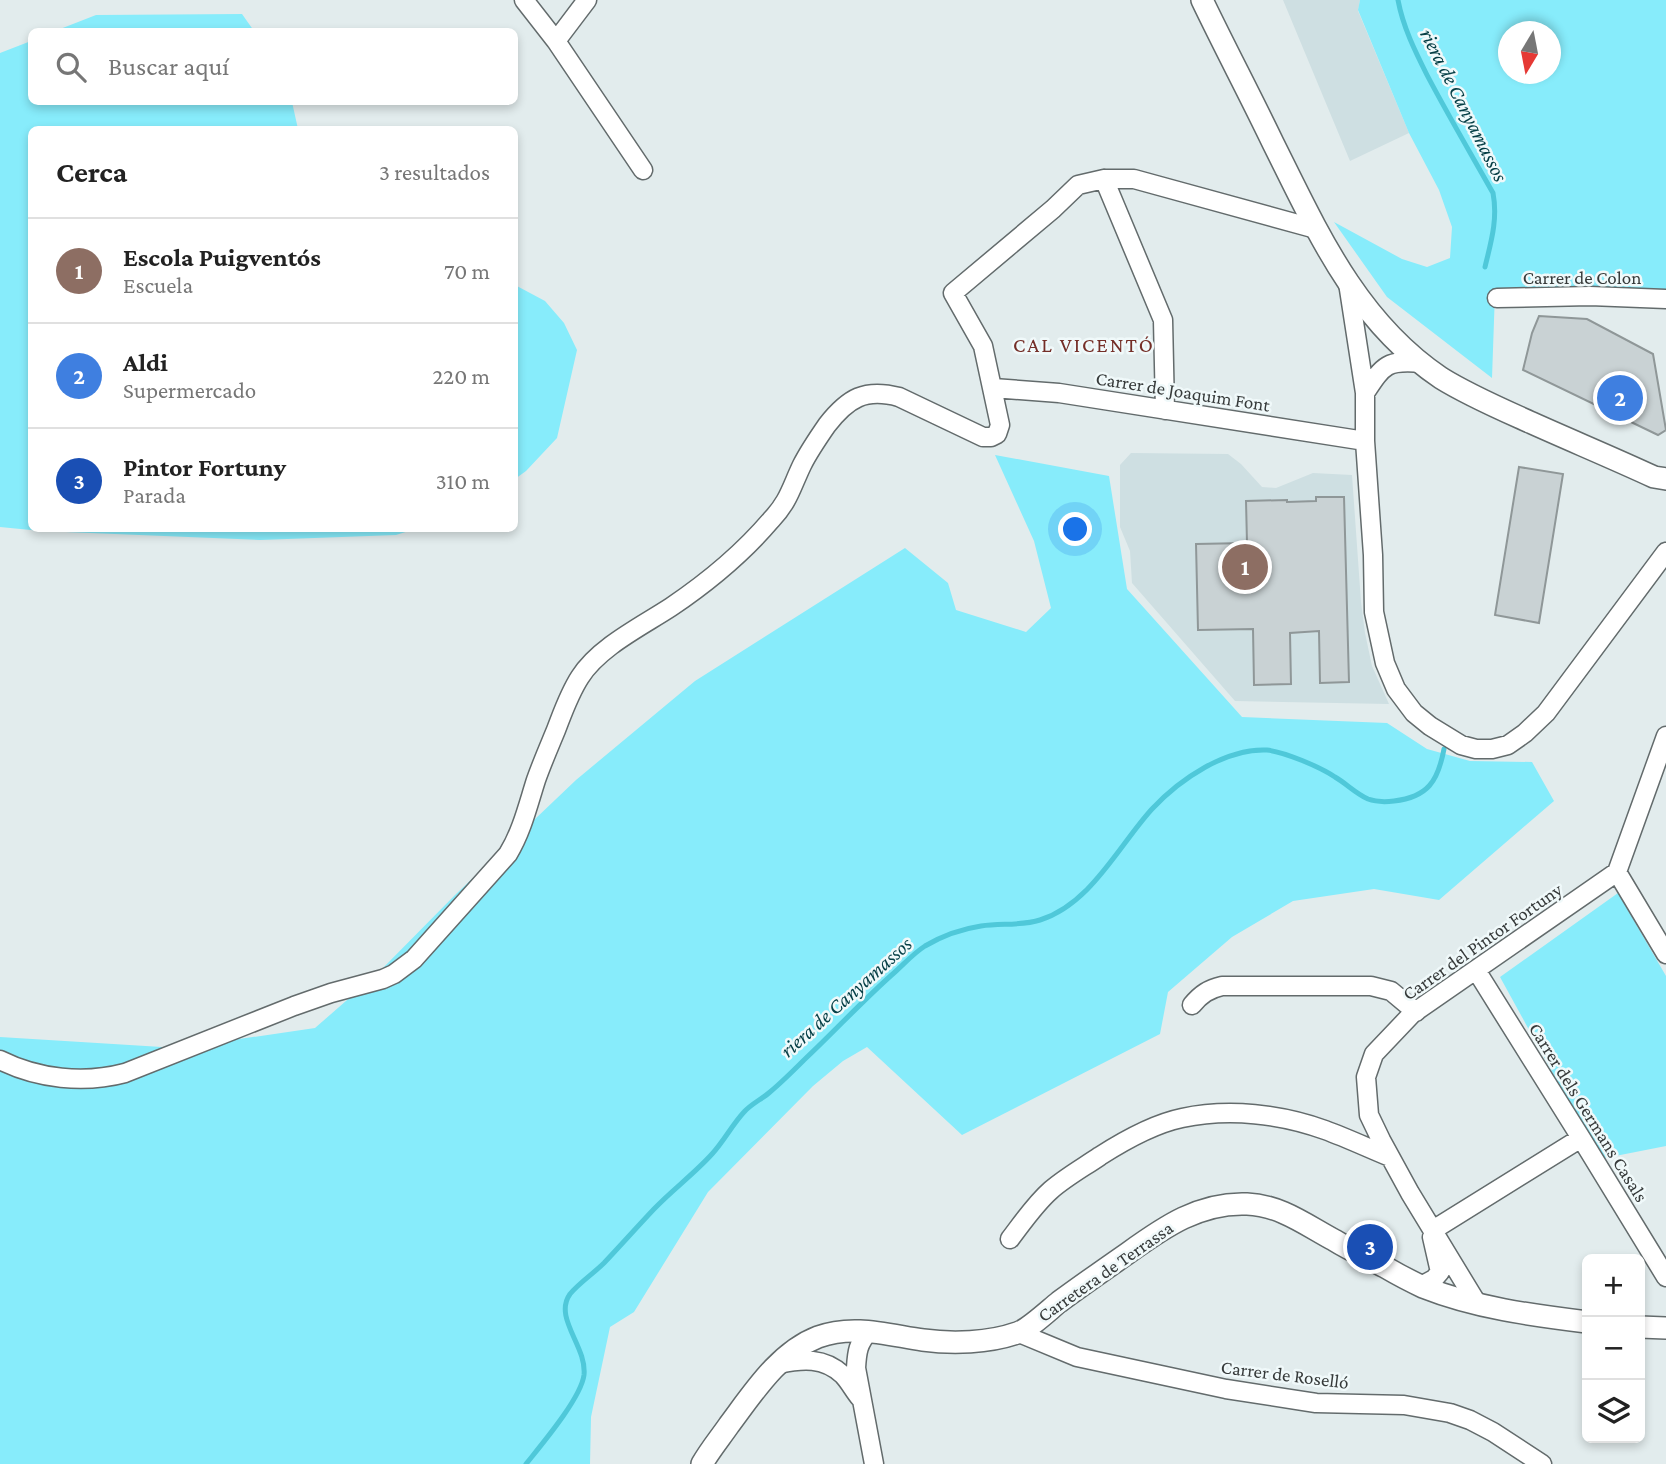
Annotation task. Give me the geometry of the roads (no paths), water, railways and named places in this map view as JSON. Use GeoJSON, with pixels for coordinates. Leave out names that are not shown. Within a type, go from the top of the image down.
{"type":"FeatureCollection","features":[{"type":"Feature","properties":{"kind":"street"},"geometry":{"type":"LineString","coordinates":[[524,0],[556,41],[643,170]]}},
{"type":"Feature","properties":{"kind":"street"},"geometry":{"type":"LineString","coordinates":[[556,41],[587,0]]}},
{"type":"Feature","properties":{"kind":"street"},"geometry":{"type":"LineString","coordinates":[[1202,0],[1316,229],[1368,311],[1422,363],[1481,401],[1662,482]]}},
{"type":"Feature","properties":{"kind":"street"},"geometry":{"type":"LineString","coordinates":[[0,1060],[12,1066],[55,1077],[107,1078],[331,993],[383,979],[414,959],[508,854],[518,837],[568,700],[586,669],[630,633],[717,573],[745,548],[782,507],[811,448],[845,405],[872,393],[888,394],[900,397],[983,437],[997,434],[1000,425],[982,346],[953,292],[1078,185],[1104,178],[1134,179],[1316,229]]}},
{"type":"Feature","properties":{"kind":"street"},"geometry":{"type":"LineString","coordinates":[[1104,178],[1163,320],[1166,410]]}},
{"type":"Feature","properties":{"kind":"street"},"geometry":{"type":"LineString","coordinates":[[1348,283],[1366,393],[1374,612],[1385,663],[1400,696],[1414,713],[1461,745],[1476,749],[1508,745],[1546,713],[1666,552]]}},
{"type":"Feature","properties":{"kind":"street","name":"Carrer de Colon"},"geometry":{"type":"LineString","coordinates":[[1497,298],[1590,296],[1666,299]]}},
{"type":"Feature","properties":{"kind":"street"},"geometry":{"type":"LineString","coordinates":[[1366,393],[1385,366],[1399,361],[1422,363]]}},
{"type":"Feature","properties":{"kind":"street","name":"Carrer de Joaquim Font"},"geometry":{"type":"LineString","coordinates":[[993,388],[1059,393],[1366,440]]}},
{"type":"Feature","properties":{"kind":"street"},"geometry":{"type":"LineString","coordinates":[[1666,736],[1617,872],[1666,954]]}},
{"type":"Feature","properties":{"kind":"street","name":"Carrer del Pintor Fortuny"},"geometry":{"type":"LineString","coordinates":[[1478,1305],[1390,1157],[1369,1115],[1366,1077],[1374,1055],[1416,1012],[1617,872]]}},
{"type":"Feature","properties":{"kind":"street","name":"Carrer dels Germans Casals"},"geometry":{"type":"LineString","coordinates":[[1476,970],[1666,1277]]}},
{"type":"Feature","properties":{"kind":"street"},"geometry":{"type":"LineString","coordinates":[[1192,1005],[1210,988],[1222,986],[1371,986],[1391,991],[1416,1012]]}},
{"type":"Feature","properties":{"kind":"street"},"geometry":{"type":"LineString","coordinates":[[1010,1239],[1031,1211],[1062,1182],[1122,1142],[1181,1118],[1247,1113],[1290,1120],[1325,1130],[1390,1157]]}},
{"type":"Feature","properties":{"kind":"street"},"geometry":{"type":"LineString","coordinates":[[1430,1225],[1581,1138]]}},
{"type":"Feature","properties":{"kind":"street","name":"Carretera de Terrassa"},"geometry":{"type":"LineString","coordinates":[[702,1464],[758,1387],[779,1364],[819,1337],[842,1332],[869,1331],[923,1340],[972,1342],[1019,1333],[1165,1227],[1209,1207],[1250,1204],[1273,1209],[1297,1218],[1334,1241],[1421,1286],[1478,1305],[1582,1321]]}},
{"type":"Feature","properties":{"kind":"street","name":"Carrer del Pintor Fortuny"},"geometry":{"type":"LineString","coordinates":[[1421,1286],[1440,1272],[1430,1225]]}},
{"type":"Feature","properties":{"kind":"street"},"geometry":{"type":"LineString","coordinates":[[1645,1327],[1666,1328]]}},
{"type":"Feature","properties":{"kind":"street"},"geometry":{"type":"LineString","coordinates":[[869,1331],[861,1340],[856,1368],[874,1464]]}},
{"type":"Feature","properties":{"kind":"street","name":"Carrer de Roselló"},"geometry":{"type":"LineString","coordinates":[[1019,1333],[1077,1357],[1226,1389],[1316,1403],[1404,1405],[1450,1413],[1493,1432],[1539,1463]]}},
{"type":"Feature","properties":{"kind":"street"},"geometry":{"type":"LineString","coordinates":[[779,1364],[804,1359],[824,1363],[842,1374],[862,1400]]}},
{"type":"Feature","properties":{"kind":"waterway","name":"riera de Canyamassos"},"geometry":{"type":"LineString","coordinates":[[1398,0],[1414,48],[1493,193],[1494,221],[1485,267]]}},
{"type":"Feature","properties":{"kind":"waterway","name":"riera de Canyamassos"},"geometry":{"type":"LineString","coordinates":[[526,1464],[569,1408],[584,1375],[581,1353],[565,1313],[570,1294],[705,1161],[747,1109],[767,1095],[917,952],[938,939],[959,931],[981,926],[1033,922],[1058,912],[1074,901],[1103,872],[1140,823],[1163,798],[1190,777],[1220,760],[1251,751],[1274,751],[1321,769],[1368,799],[1388,802],[1415,796],[1429,786],[1435,778],[1444,749]]}},
{"type":"Feature","properties":{"kind":"place","name":"Aldi"},"geometry":{"type":"Point","coordinates":[1620,398]}},
{"type":"Feature","properties":{"kind":"place","name":"Escola Puigventós"},"geometry":{"type":"Point","coordinates":[1245,567]}},
{"type":"Feature","properties":{"kind":"place","name":"Pintor Fortuny"},"geometry":{"type":"Point","coordinates":[1370,1247]}},
{"type":"Feature","properties":{"kind":"district","name":"CAL VICENTÓ"},"geometry":{"type":"Point","coordinates":[1084,345]}}]}
